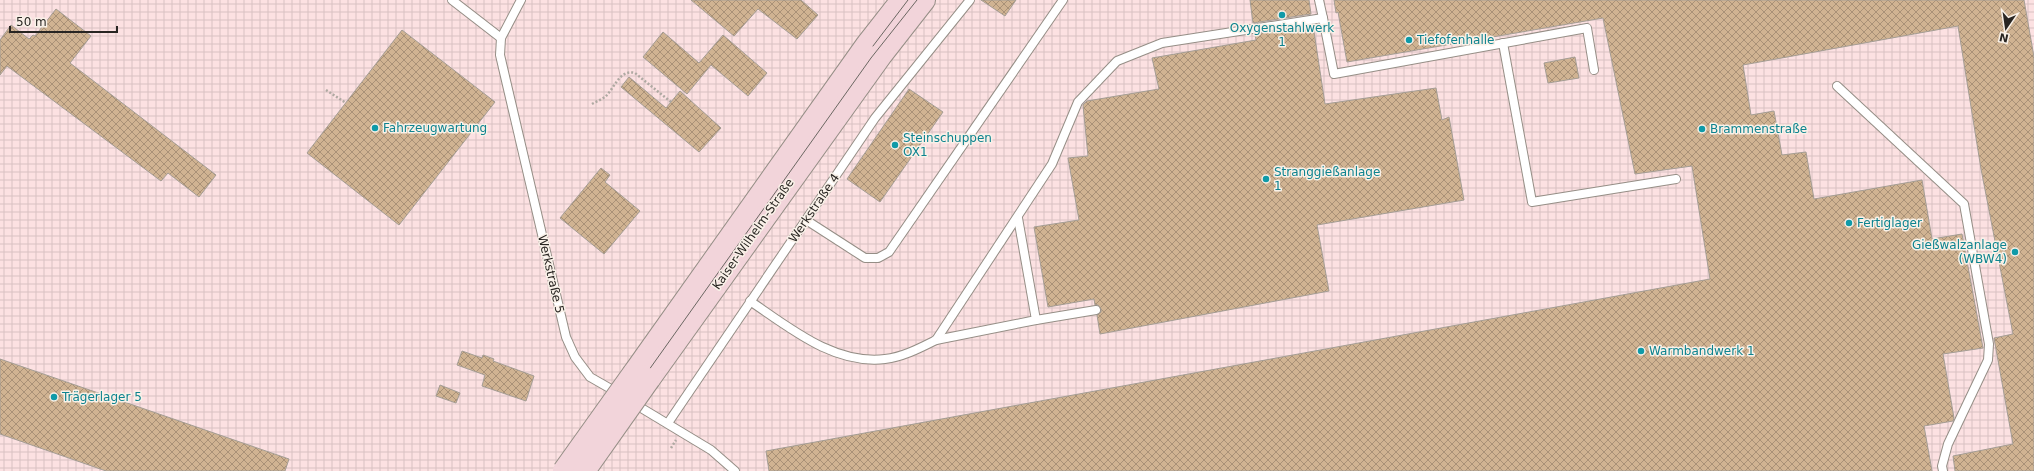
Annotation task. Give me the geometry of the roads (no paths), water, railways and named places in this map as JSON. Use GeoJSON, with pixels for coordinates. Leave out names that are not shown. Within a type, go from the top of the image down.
{"type":"FeatureCollection","features":[{"type":"Feature","properties":{"kind":"main road","name":"Kaiser-Wilhelm-Straße"},"geometry":{"type":"LineString","coordinates":[[584,471],[642,376],[866,46],[902,0]]}},
{"type":"Feature","properties":{"kind":"main road","name":"Kaiser-Wilhelm-Straße"},"geometry":{"type":"LineString","coordinates":[[564,471],[642,376],[880,55],[924,0]]}},
{"type":"Feature","properties":{"kind":"lane"},"geometry":{"type":"LineString","coordinates":[[452,0],[501,38]]}},
{"type":"Feature","properties":{"kind":"lane","name":"Werkstraße 5"},"geometry":{"type":"LineString","coordinates":[[521,0],[501,38],[500,55],[554,292],[569,344],[575,357],[590,377],[711,450],[735,471]]}},
{"type":"Feature","properties":{"kind":"lane","name":"Werkstraße 4"},"geometry":{"type":"LineString","coordinates":[[668,423],[875,118],[970,0]]}},
{"type":"Feature","properties":{"kind":"lane"},"geometry":{"type":"LineString","coordinates":[[806,220],[865,258],[878,258],[889,252],[1063,0]]}},
{"type":"Feature","properties":{"kind":"lane"},"geometry":{"type":"LineString","coordinates":[[1319,0],[1334,74],[1587,28],[1594,70]]}},
{"type":"Feature","properties":{"kind":"lane"},"geometry":{"type":"LineString","coordinates":[[936,340],[1018,218],[1052,164],[1078,102],[1117,61],[1162,43],[1323,18]]}},
{"type":"Feature","properties":{"kind":"lane"},"geometry":{"type":"LineString","coordinates":[[1503,43],[1532,202],[1676,179]]}},
{"type":"Feature","properties":{"kind":"lane"},"geometry":{"type":"LineString","coordinates":[[1837,86],[1964,204],[1989,344],[1988,360],[1948,444],[1942,466],[1943,471]]}},
{"type":"Feature","properties":{"kind":"lane"},"geometry":{"type":"LineString","coordinates":[[1018,218],[1036,320]]}},
{"type":"Feature","properties":{"kind":"lane"},"geometry":{"type":"LineString","coordinates":[[750,301],[816,345],[861,360],[885,360],[913,352],[936,340],[1036,320],[1096,310]]}},
{"type":"Feature","properties":{"kind":"tram line"},"geometry":{"type":"LineString","coordinates":[[873,46],[908,0]]}},
{"type":"Feature","properties":{"kind":"tram line"},"geometry":{"type":"LineString","coordinates":[[577,471],[871,58],[917,0]]}},
{"type":"Feature","properties":{"kind":"place","name":"Oxygenstahlwerk 1"},"geometry":{"type":"Point","coordinates":[1282,15]}},
{"type":"Feature","properties":{"kind":"place","name":"Tiefofenhalle"},"geometry":{"type":"Point","coordinates":[1409,40]}},
{"type":"Feature","properties":{"kind":"place","name":"Fahrzeugwartung"},"geometry":{"type":"Point","coordinates":[375,128]}},
{"type":"Feature","properties":{"kind":"place","name":"Brammenstraße"},"geometry":{"type":"Point","coordinates":[1702,129]}},
{"type":"Feature","properties":{"kind":"place","name":"Steinschuppen OX1"},"geometry":{"type":"Point","coordinates":[895,145]}},
{"type":"Feature","properties":{"kind":"place","name":"Stranggießanlage 1"},"geometry":{"type":"Point","coordinates":[1266,179]}},
{"type":"Feature","properties":{"kind":"place","name":"Fertiglager"},"geometry":{"type":"Point","coordinates":[1849,223]}},
{"type":"Feature","properties":{"kind":"place","name":"Gießwalzanlage (WBW4)"},"geometry":{"type":"Point","coordinates":[2015,252]}},
{"type":"Feature","properties":{"kind":"place","name":"Warmbandwerk 1"},"geometry":{"type":"Point","coordinates":[1641,351]}},
{"type":"Feature","properties":{"kind":"place","name":"Trägerlager 5"},"geometry":{"type":"Point","coordinates":[54,397]}}]}
